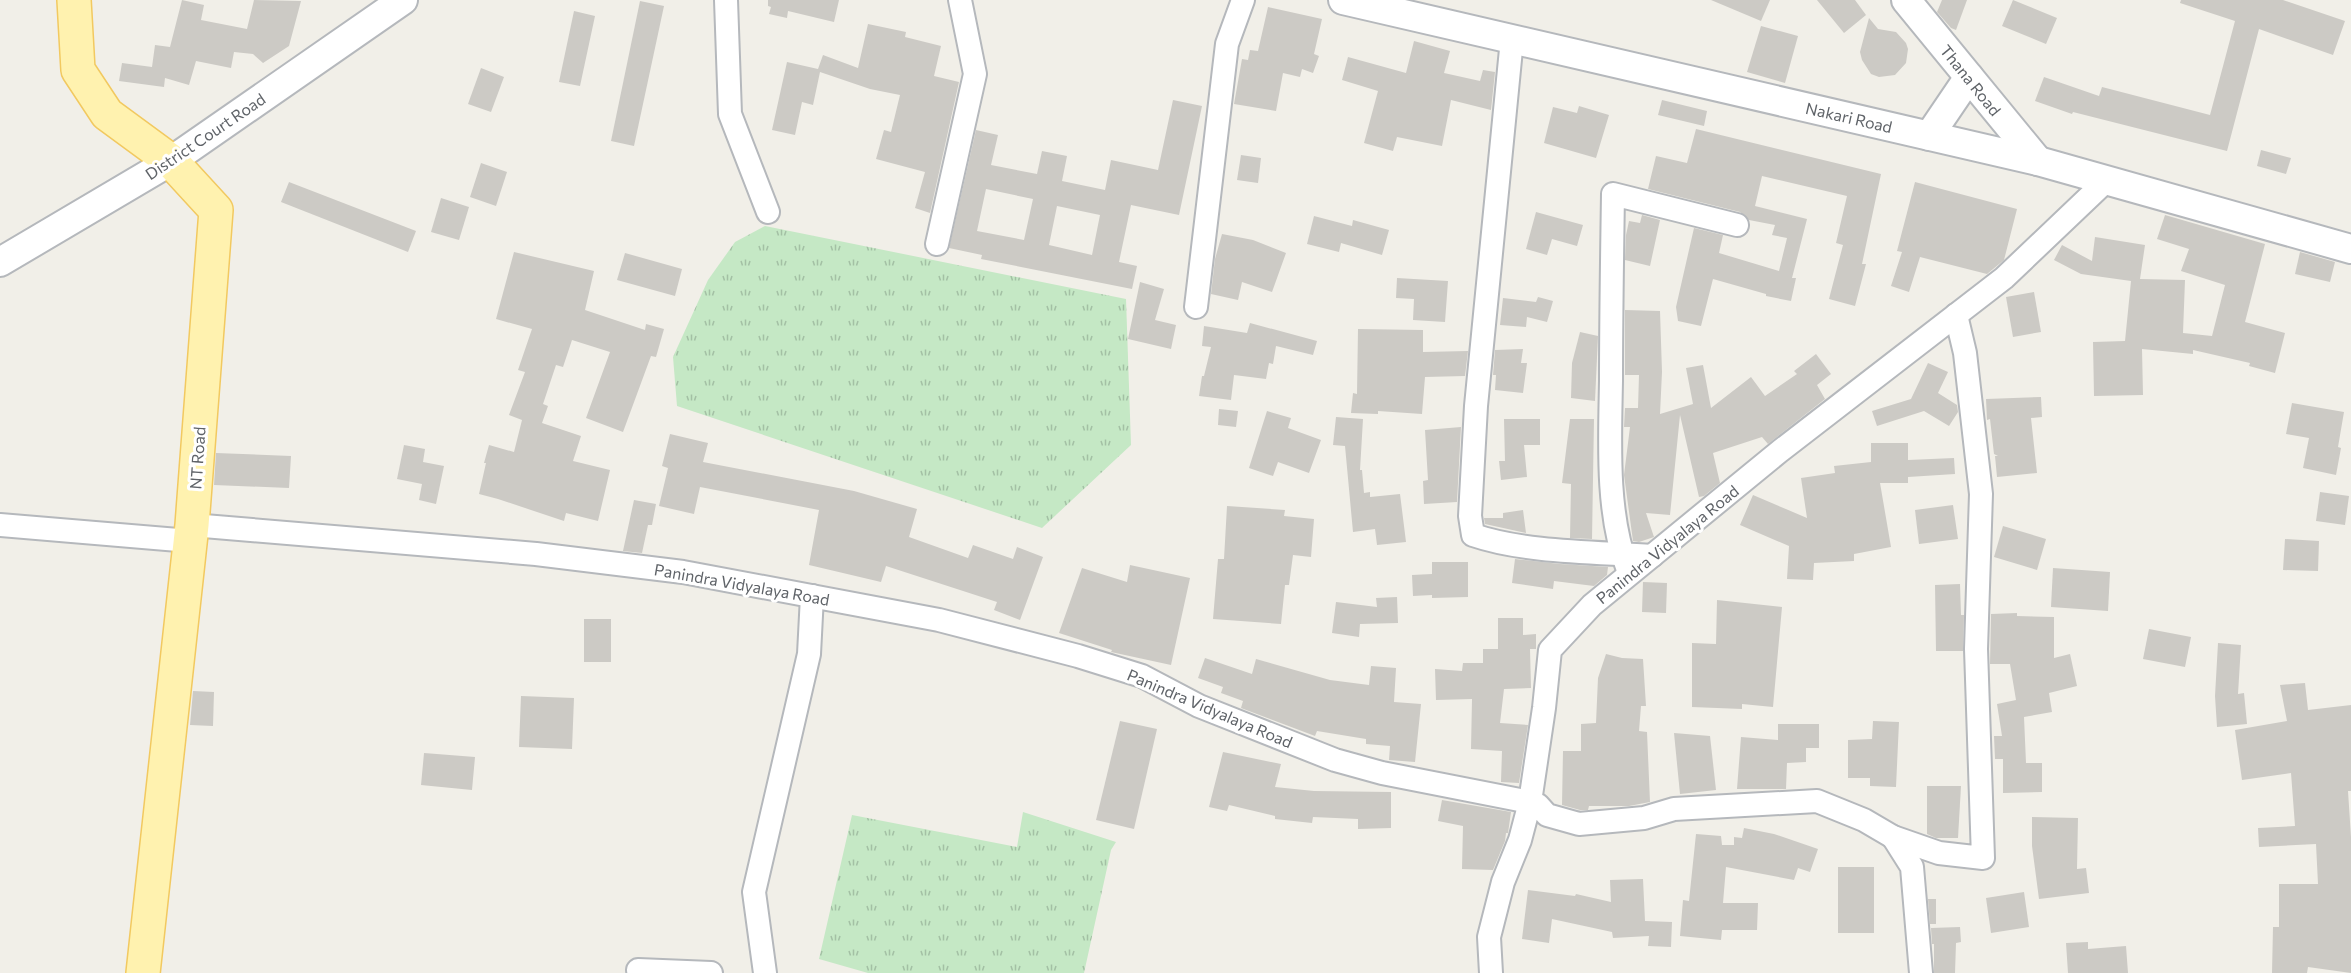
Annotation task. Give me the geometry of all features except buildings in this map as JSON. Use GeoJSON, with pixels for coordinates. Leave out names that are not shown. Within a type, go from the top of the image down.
{"type":"FeatureCollection","features":[{"type":"Feature","properties":{"kind":"main road","name":"NT Road"},"geometry":{"type":"LineString","coordinates":[[74,0],[78,70],[106,114],[171,161],[216,210],[191,533],[143,973]]}},
{"type":"Feature","properties":{"kind":"street","name":"District Court Road"},"geometry":{"type":"LineString","coordinates":[[0,262],[171,161],[403,0]]}},
{"type":"Feature","properties":{"kind":"street"},"geometry":{"type":"LineString","coordinates":[[726,0],[730,114],[768,212]]}},
{"type":"Feature","properties":{"kind":"street"},"geometry":{"type":"LineString","coordinates":[[937,244],[975,75],[960,0]]}},
{"type":"Feature","properties":{"kind":"street"},"geometry":{"type":"LineString","coordinates":[[1196,307],[1227,44],[1243,0]]}},
{"type":"Feature","properties":{"kind":"street","name":"Nakari Road"},"geometry":{"type":"LineString","coordinates":[[1343,0],[1402,7],[1512,39],[2038,161],[2351,249]]}},
{"type":"Feature","properties":{"kind":"street","name":"Thana Road"},"geometry":{"type":"LineString","coordinates":[[1906,0],[2038,161]]}},
{"type":"Feature","properties":{"kind":"street"},"geometry":{"type":"LineString","coordinates":[[1512,39],[1476,406],[1470,516],[1473,535],[1488,540],[1626,564],[1613,504],[1612,194],[1737,225]]}},
{"type":"Feature","properties":{"kind":"street"},"geometry":{"type":"LineString","coordinates":[[1929,136],[1969,77]]}},
{"type":"Feature","properties":{"kind":"street","name":"Panindra Vidyalaya Road"},"geometry":{"type":"LineString","coordinates":[[0,525],[191,533],[536,554],[683,572],[939,620],[1078,656],[1142,676],[1199,706],[1335,760],[1382,773],[1530,802],[1550,650],[1626,564],[1652,556],[1780,451],[2004,278],[2107,180]]}},
{"type":"Feature","properties":{"kind":"street"},"geometry":{"type":"LineString","coordinates":[[1491,973],[1489,937],[1503,882],[1520,840],[1530,802],[1538,805],[1547,815],[1579,824],[1644,818],[1674,809],[1817,801],[1864,820],[1893,837],[1939,853],[1983,858],[1976,649],[1981,494],[1965,353],[1956,315]]}},
{"type":"Feature","properties":{"kind":"street"},"geometry":{"type":"LineString","coordinates":[[765,973],[754,892],[809,654],[812,596]]}},
{"type":"Feature","properties":{"kind":"street"},"geometry":{"type":"LineString","coordinates":[[1893,837],[1912,867],[1921,973]]}},
{"type":"Feature","properties":{"kind":"street"},"geometry":{"type":"LineString","coordinates":[[638,970],[711,973]]}},
{"type":"Feature","properties":{"kind":"green space"},"geometry":{"type":"Polygon","coordinates":[[[765,226],[1126,299],[1131,445],[1042,528],[677,406],[673,357],[708,280],[735,242],[765,226]]]}},
{"type":"Feature","properties":{"kind":"green space"},"geometry":{"type":"Polygon","coordinates":[[[1023,812],[1116,842],[1111,850],[1084,973],[868,973],[819,959],[852,815],[1017,847],[1023,812]]]}}]}
